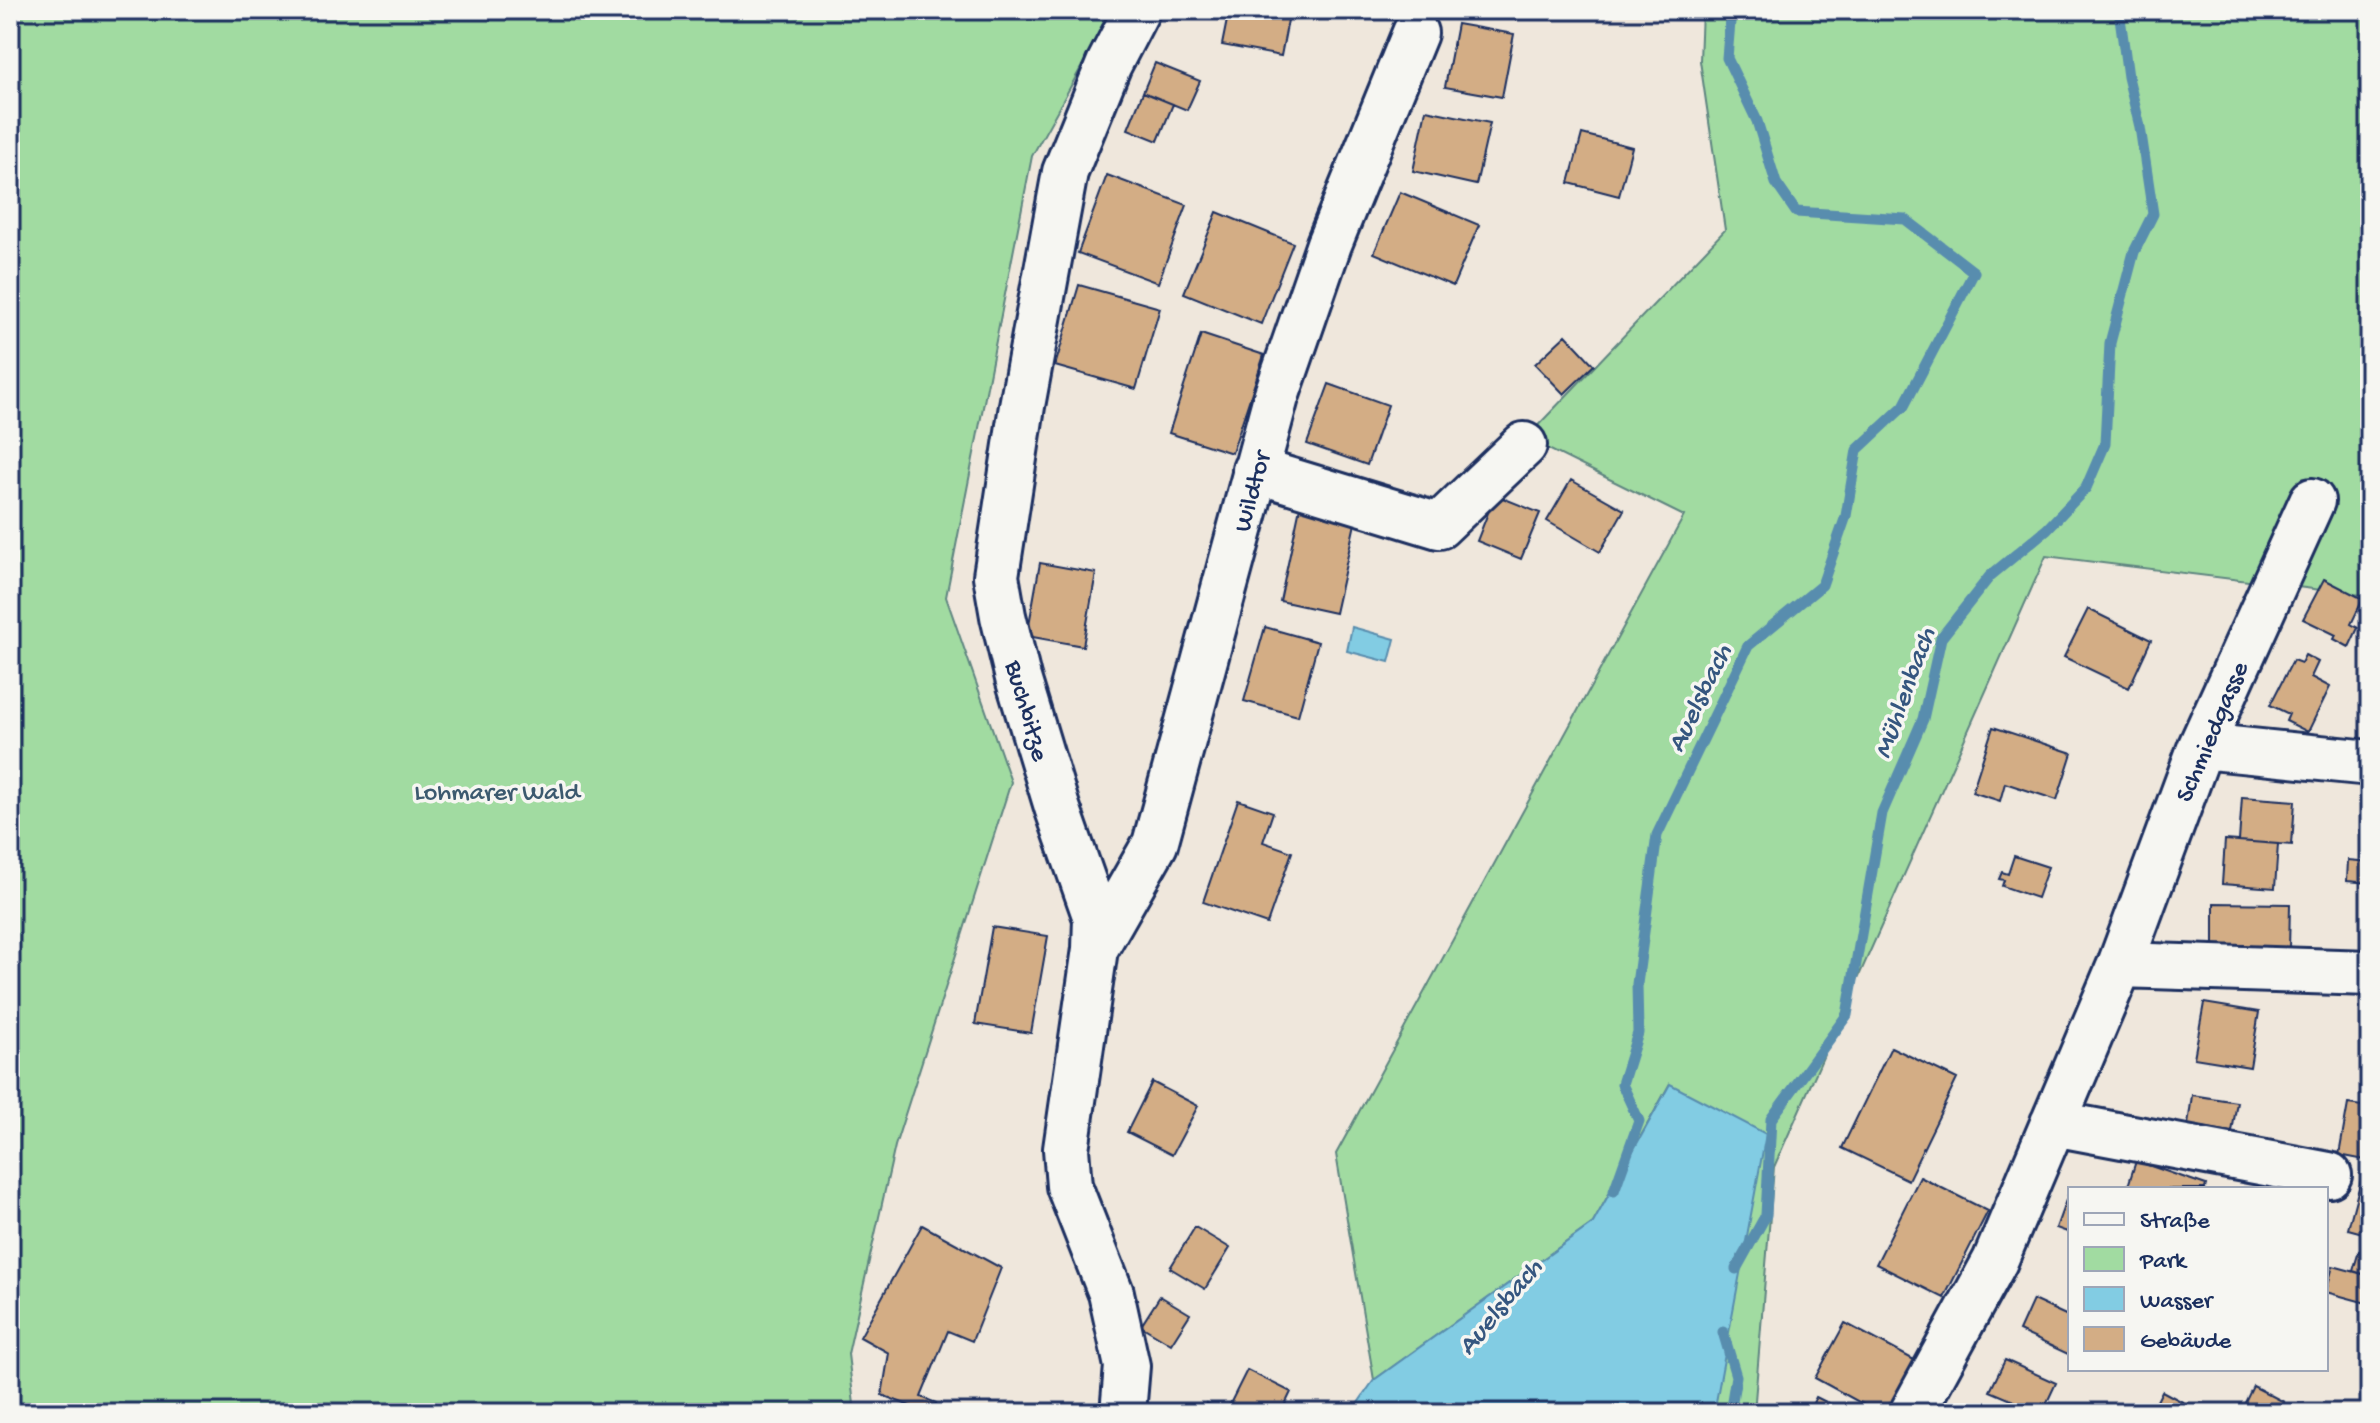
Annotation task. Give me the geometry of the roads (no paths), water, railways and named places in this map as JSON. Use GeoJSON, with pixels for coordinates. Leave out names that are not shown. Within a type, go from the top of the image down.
{"type":"FeatureCollection","features":[{"type":"Feature","properties":{"kind":"street","name":"Buchbitze"},"geometry":{"type":"LineString","coordinates":[[1123,1413],[1127,1366],[1111,1293],[1069,1186],[1066,1149],[1095,949],[1096,918],[1057,807],[1018,678],[996,576],[1022,406],[1065,172],[1109,64],[1137,10]]}},
{"type":"Feature","properties":{"kind":"street","name":"Wildtor"},"geometry":{"type":"LineString","coordinates":[[1095,949],[1155,844],[1276,397],[1329,244],[1415,33]]}},
{"type":"Feature","properties":{"kind":"street"},"geometry":{"type":"LineString","coordinates":[[1255,470],[1439,526],[1524,445]]}},
{"type":"Feature","properties":{"kind":"street","name":"Schmiedgasse"},"geometry":{"type":"LineString","coordinates":[[1926,1408],[1995,1261],[2120,965],[2201,746],[2312,501]]}},
{"type":"Feature","properties":{"kind":"street"},"geometry":{"type":"LineString","coordinates":[[2201,746],[2370,763]]}},
{"type":"Feature","properties":{"kind":"street"},"geometry":{"type":"LineString","coordinates":[[2120,965],[2370,973]]}},
{"type":"Feature","properties":{"kind":"street"},"geometry":{"type":"LineString","coordinates":[[2053,1123],[2329,1175]]}},
{"type":"Feature","properties":{"kind":"water"},"geometry":{"type":"Polygon","coordinates":[[[1352,627],[1395,639],[1389,662],[1347,651],[1352,627]]]}},
{"type":"Feature","properties":{"kind":"water"},"geometry":{"type":"Polygon","coordinates":[[[1670,1084],[1766,1134],[1716,1402],[1706,1413],[1351,1413],[1374,1380],[1593,1223],[1670,1084]]]}},
{"type":"Feature","properties":{"kind":"waterway","name":"Auelsbach"},"geometry":{"type":"LineString","coordinates":[[1614,1191],[1639,1121],[1622,1084],[1638,1033],[1637,984],[1657,835],[1748,646],[1822,585],[1846,516],[1857,450],[1904,406],[1974,272],[1905,219],[1796,212],[1776,183],[1757,121],[1727,58],[1731,10]]}},
{"type":"Feature","properties":{"kind":"waterway","name":"Mühlenbach"},"geometry":{"type":"LineString","coordinates":[[1736,1269],[1766,1215],[1771,1119],[1847,1015],[1882,813],[1923,719],[1941,638],[1990,576],[2047,529],[2086,488],[2105,444],[2110,343],[2134,252],[2153,214],[2119,10]]}},
{"type":"Feature","properties":{"kind":"waterway","name":"Mühlenbach"},"geometry":{"type":"LineString","coordinates":[[1723,1332],[1736,1376],[1730,1413]]}},
{"type":"Feature","properties":{"kind":"park label","name":"Lohmarer Wald"},"geometry":{"type":"Point","coordinates":[497,790]}}]}
